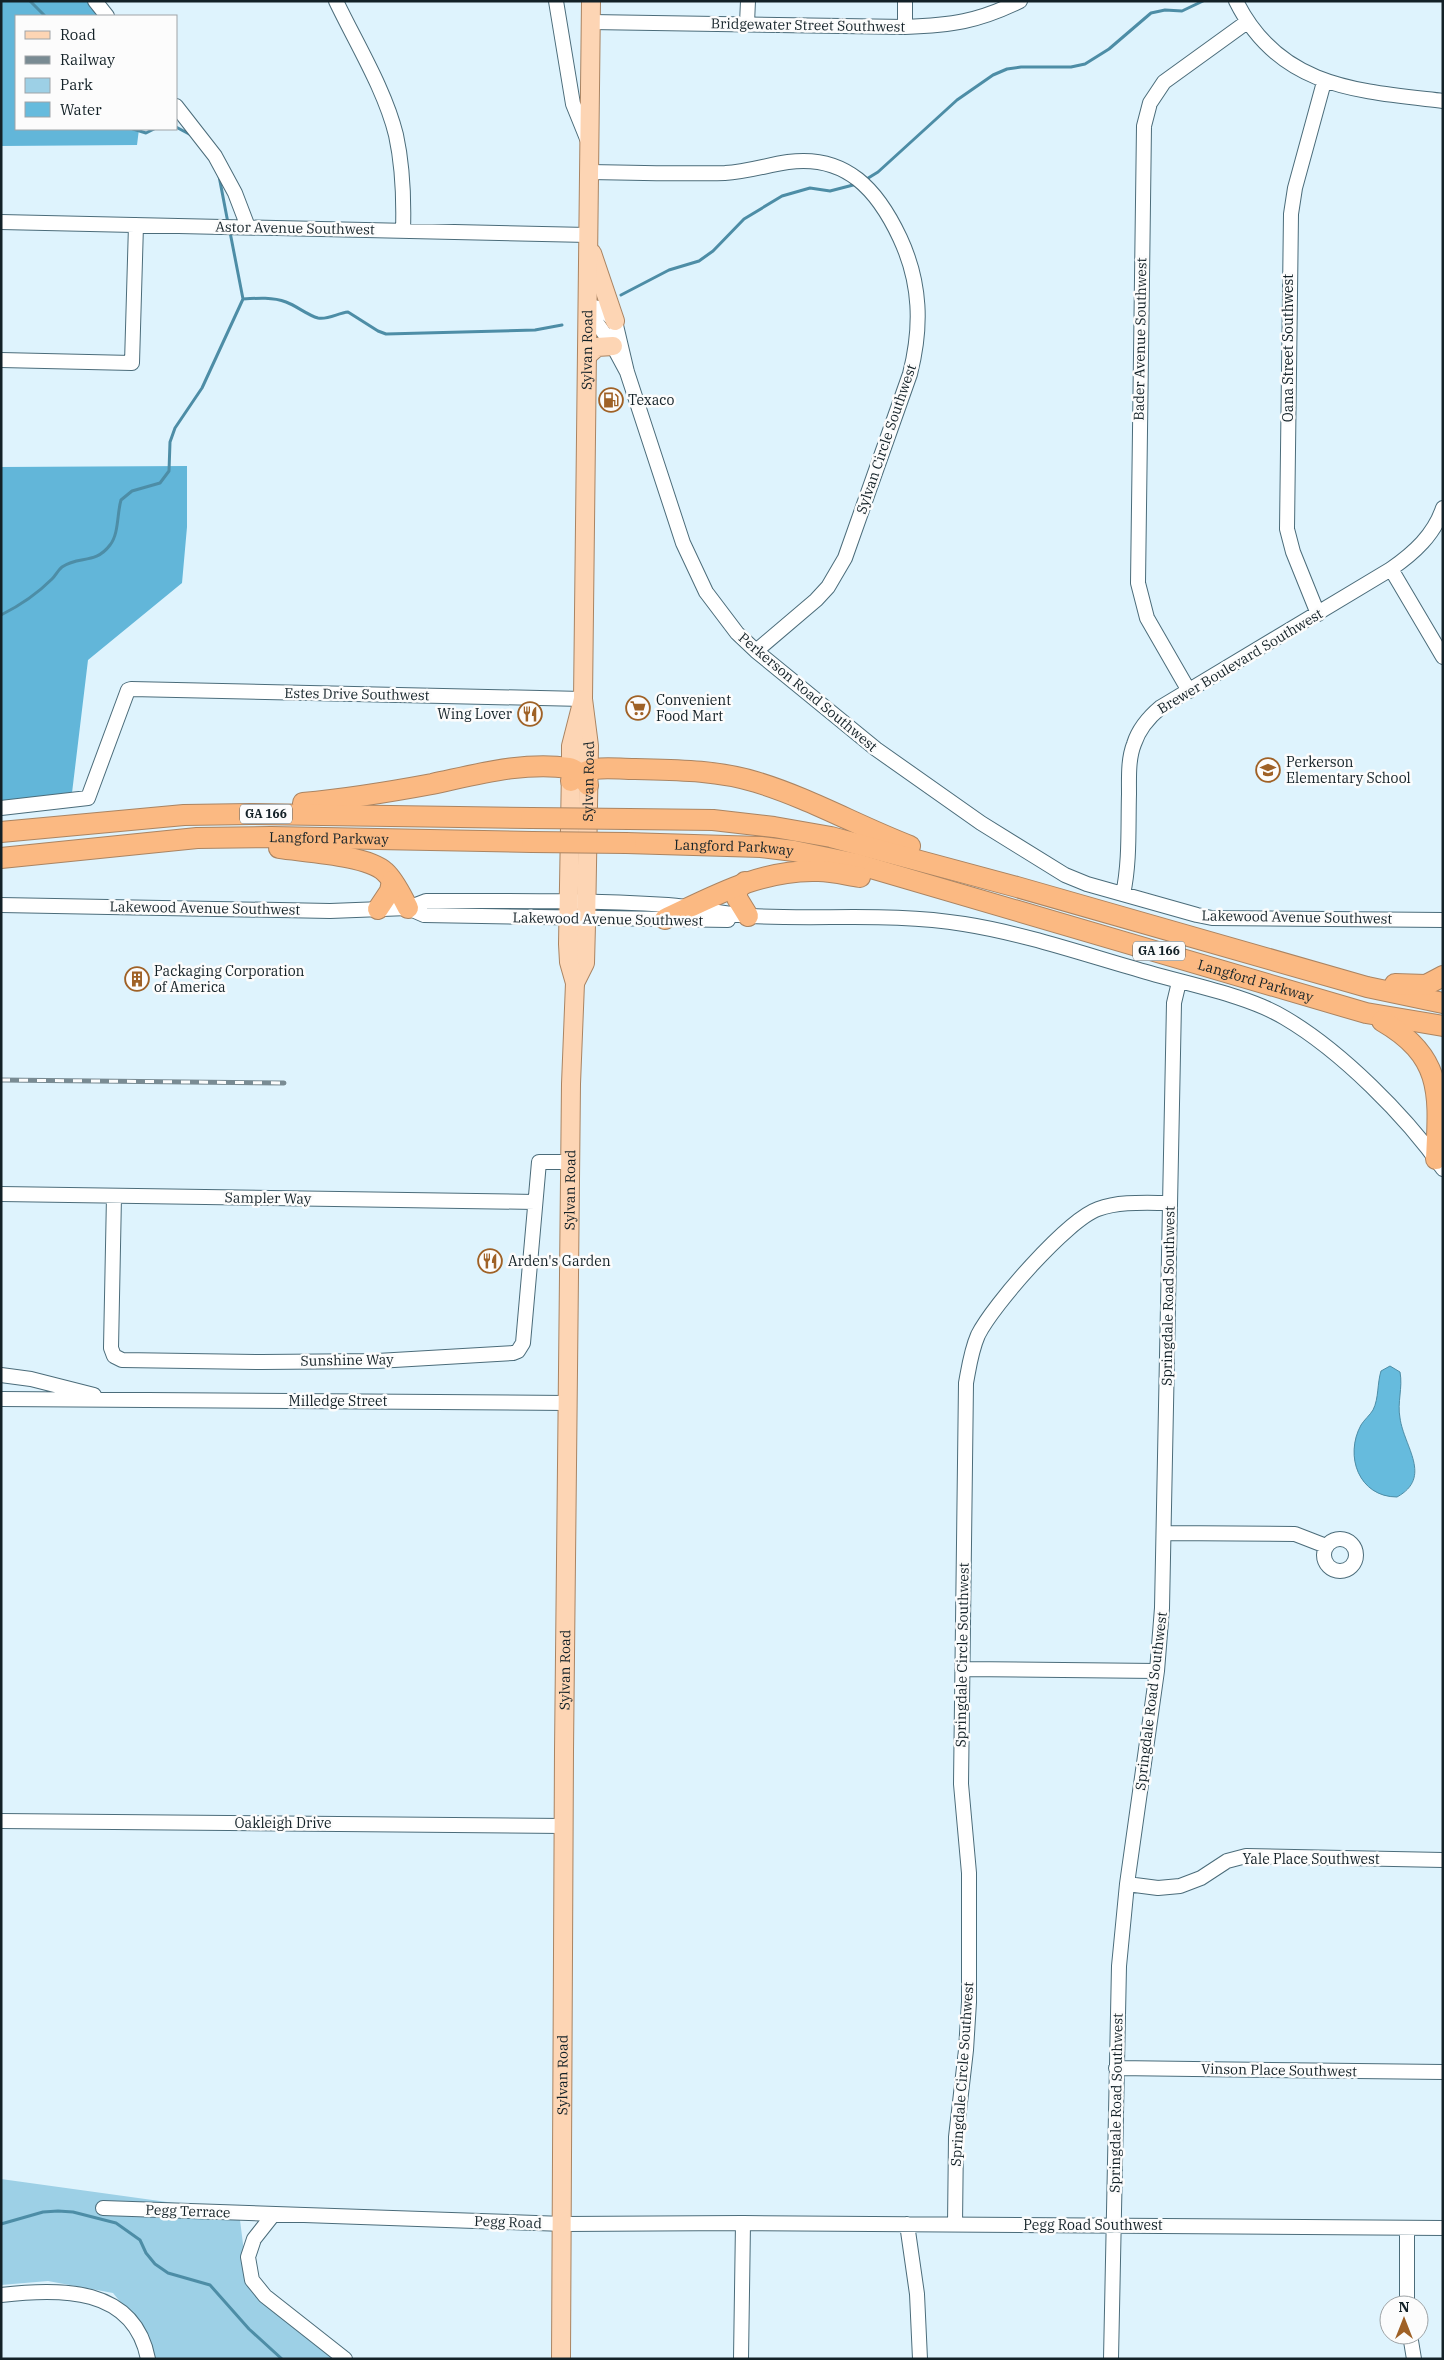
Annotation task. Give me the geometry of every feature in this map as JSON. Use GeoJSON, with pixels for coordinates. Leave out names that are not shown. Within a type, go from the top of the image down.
{"type":"FeatureCollection","features":[{"type":"Feature","properties":{"kind":"highway"},"geometry":{"type":"LineString","coordinates":[[184,815],[364,797],[506,769],[537,767],[579,775],[694,771],[755,781],[794,795],[895,841],[1017,887]]}},
{"type":"Feature","properties":{"kind":"highway","name":"Langford Parkway"},"geometry":{"type":"LineString","coordinates":[[1,832],[184,815],[713,820],[774,827],[831,836],[1346,980],[1402,995],[1443,1002]]}},
{"type":"Feature","properties":{"kind":"highway","name":"Langford Parkway"},"geometry":{"type":"LineString","coordinates":[[1,858],[197,838],[270,836],[726,845],[794,851],[857,864],[1366,1012],[1443,1026]]}},
{"type":"Feature","properties":{"kind":"highway"},"geometry":{"type":"LineString","coordinates":[[197,838],[354,858],[386,872],[408,908]]}},
{"type":"Feature","properties":{"kind":"highway"},"geometry":{"type":"LineString","coordinates":[[665,919],[745,882],[781,873],[819,871],[950,891]]}},
{"type":"Feature","properties":{"kind":"highway"},"geometry":{"type":"LineString","coordinates":[[378,909],[390,891],[392,881]]}},
{"type":"Feature","properties":{"kind":"highway"},"geometry":{"type":"LineString","coordinates":[[745,882],[737,890],[737,898],[748,916]]}},
{"type":"Feature","properties":{"kind":"highway"},"geometry":{"type":"LineString","coordinates":[[1346,980],[1416,986],[1436,981],[1443,976]]}},
{"type":"Feature","properties":{"kind":"highway"},"geometry":{"type":"LineString","coordinates":[[1366,1012],[1409,1038],[1421,1052],[1431,1070],[1437,1089],[1439,1164]]}},
{"type":"Feature","properties":{"kind":"highway"},"geometry":{"type":"LineString","coordinates":[[1439,1164],[1443,1139]]}},
{"type":"Feature","properties":{"kind":"main road","name":"Sylvan Road"},"geometry":{"type":"LineString","coordinates":[[575,983],[585,963],[586,911],[579,775],[572,746],[583,699],[591,1]]}},
{"type":"Feature","properties":{"kind":"main road"},"geometry":{"type":"LineString","coordinates":[[588,238],[615,321]]}},
{"type":"Feature","properties":{"kind":"main road"},"geometry":{"type":"LineString","coordinates":[[587,356],[598,348],[613,346]]}},
{"type":"Feature","properties":{"kind":"main road","name":"Sylvan Road"},"geometry":{"type":"LineString","coordinates":[[562,2359],[564,1826],[571,1162],[575,983],[569,962],[568,911],[579,775]]}},
{"type":"Feature","properties":{"kind":"street"},"geometry":{"type":"LineString","coordinates":[[95,1],[106,15]]}},
{"type":"Feature","properties":{"kind":"street"},"geometry":{"type":"LineString","coordinates":[[336,1],[385,103],[396,133],[402,164],[404,194],[403,231]]}},
{"type":"Feature","properties":{"kind":"street"},"geometry":{"type":"LineString","coordinates":[[556,1],[573,104],[589,143]]}},
{"type":"Feature","properties":{"kind":"street"},"geometry":{"type":"LineString","coordinates":[[747,24],[748,1]]}},
{"type":"Feature","properties":{"kind":"street"},"geometry":{"type":"LineString","coordinates":[[905,1],[905,27]]}},
{"type":"Feature","properties":{"kind":"street","name":"Bridgewater Street Southwest"},"geometry":{"type":"LineString","coordinates":[[591,22],[905,27],[950,25],[994,14],[1020,1]]}},
{"type":"Feature","properties":{"kind":"street"},"geometry":{"type":"LineString","coordinates":[[1236,1],[1247,22],[1261,39],[1284,59],[1324,82],[1359,91],[1443,101]]}},
{"type":"Feature","properties":{"kind":"street","name":"Bader Avenue Southwest"},"geometry":{"type":"LineString","coordinates":[[1189,691],[1147,618],[1138,583],[1144,126],[1150,103],[1164,82],[1247,22]]}},
{"type":"Feature","properties":{"kind":"street","name":"Oana Street Southwest"},"geometry":{"type":"LineString","coordinates":[[1318,614],[1293,552],[1287,529],[1289,250],[1295,188],[1324,82]]}},
{"type":"Feature","properties":{"kind":"street"},"geometry":{"type":"LineString","coordinates":[[178,109],[215,156],[235,193],[248,227]]}},
{"type":"Feature","properties":{"kind":"street","name":"Sylvan Circle Southwest"},"geometry":{"type":"LineString","coordinates":[[589,172],[727,173],[807,161],[836,167],[862,182],[878,197],[889,215],[908,256],[917,293],[919,321],[916,350],[910,374],[845,558],[828,586],[813,603],[756,651]]}},
{"type":"Feature","properties":{"kind":"street","name":"Astor Avenue Southwest"},"geometry":{"type":"LineString","coordinates":[[1,222],[403,231],[588,238]]}},
{"type":"Feature","properties":{"kind":"street"},"geometry":{"type":"LineString","coordinates":[[1,360],[132,363],[136,225]]}},
{"type":"Feature","properties":{"kind":"street"},"geometry":{"type":"LineString","coordinates":[[587,309],[594,307],[602,309],[615,321]]}},
{"type":"Feature","properties":{"kind":"street","name":"Perkerson Road Southwest"},"geometry":{"type":"LineString","coordinates":[[587,309],[613,346],[627,372]]}},
{"type":"Feature","properties":{"kind":"street","name":"Perkerson Road Southwest"},"geometry":{"type":"LineString","coordinates":[[615,321],[627,372],[692,566],[720,613],[756,651],[876,749],[981,823],[1066,875],[1087,884],[1123,894]]}},
{"type":"Feature","properties":{"kind":"street","name":"Brewer Boulevard Southwest"},"geometry":{"type":"LineString","coordinates":[[1123,894],[1127,876],[1129,764],[1133,745],[1140,729],[1151,716],[1189,691],[1318,614],[1412,554],[1430,534],[1443,508]]}},
{"type":"Feature","properties":{"kind":"street"},"geometry":{"type":"LineString","coordinates":[[1391,569],[1443,657]]}},
{"type":"Feature","properties":{"kind":"street","name":"Estes Drive Southwest"},"geometry":{"type":"LineString","coordinates":[[1,808],[88,798],[128,690],[583,699]]}},
{"type":"Feature","properties":{"kind":"street","name":"Lakewood Avenue Southwest"},"geometry":{"type":"LineString","coordinates":[[1123,894],[1212,918],[1443,920]]}},
{"type":"Feature","properties":{"kind":"street","name":"Lakewood Avenue Southwest"},"geometry":{"type":"LineString","coordinates":[[1,905],[330,910],[408,908],[424,915],[689,908],[748,916],[908,918],[963,924],[1010,934],[1179,982]]}},
{"type":"Feature","properties":{"kind":"street","name":"Lakewood Avenue Southwest"},"geometry":{"type":"LineString","coordinates":[[586,911],[665,919],[730,920],[748,916]]}},
{"type":"Feature","properties":{"kind":"street"},"geometry":{"type":"LineString","coordinates":[[1179,982],[1248,1002],[1282,1016],[1324,1042],[1410,1127],[1439,1164]]}},
{"type":"Feature","properties":{"kind":"street","name":"Springdale Road Southwest"},"geometry":{"type":"LineString","coordinates":[[1111,2359],[1119,1966],[1126,1884],[1157,1671],[1162,1608],[1174,1003],[1179,982]]}},
{"type":"Feature","properties":{"kind":"street","name":"Sunshine Way"},"geometry":{"type":"LineString","coordinates":[[114,1196],[111,1348],[114,1356],[122,1360],[377,1361],[518,1351],[523,1343],[539,1162],[571,1162]]}},
{"type":"Feature","properties":{"kind":"street","name":"Sampler Way"},"geometry":{"type":"LineString","coordinates":[[1,1194],[536,1202]]}},
{"type":"Feature","properties":{"kind":"street","name":"Springdale Circle Southwest"},"geometry":{"type":"LineString","coordinates":[[955,2224],[956,2137],[966,2050],[969,2002],[969,1874],[960,1784],[966,1384],[970,1360],[977,1337],[997,1305],[1064,1232],[1079,1219],[1097,1209],[1116,1204],[1170,1203]]}},
{"type":"Feature","properties":{"kind":"street","name":"Milledge Street"},"geometry":{"type":"LineString","coordinates":[[1,1375],[60,1385],[107,1400]]}},
{"type":"Feature","properties":{"kind":"street","name":"Milledge Street"},"geometry":{"type":"LineString","coordinates":[[1,1399],[568,1404]]}},
{"type":"Feature","properties":{"kind":"street"},"geometry":{"type":"LineString","coordinates":[[1164,1533],[1295,1534],[1326,1546]]}},
{"type":"Feature","properties":{"kind":"street"},"geometry":{"type":"LineString","coordinates":[[962,1669],[1157,1671]]}},
{"type":"Feature","properties":{"kind":"street","name":"Oakleigh Drive"},"geometry":{"type":"LineString","coordinates":[[1,1821],[564,1826]]}},
{"type":"Feature","properties":{"kind":"street","name":"Yale Place Southwest"},"geometry":{"type":"LineString","coordinates":[[1126,1884],[1158,1888],[1180,1886],[1201,1878],[1227,1861],[1246,1856],[1443,1860]]}},
{"type":"Feature","properties":{"kind":"street","name":"Vinson Place Southwest"},"geometry":{"type":"LineString","coordinates":[[1116,2068],[1443,2072]]}},
{"type":"Feature","properties":{"kind":"street","name":"Pegg Terrace"},"geometry":{"type":"LineString","coordinates":[[103,2208],[273,2215]]}},
{"type":"Feature","properties":{"kind":"street"},"geometry":{"type":"LineString","coordinates":[[273,2215],[254,2239],[248,2257],[252,2280],[265,2296],[345,2359]]}},
{"type":"Feature","properties":{"kind":"street","name":"Pegg Road"},"geometry":{"type":"LineString","coordinates":[[273,2215],[564,2224],[743,2222]]}},
{"type":"Feature","properties":{"kind":"street"},"geometry":{"type":"LineString","coordinates":[[741,2359],[743,2222]]}},
{"type":"Feature","properties":{"kind":"street","name":"Pegg Road Southwest"},"geometry":{"type":"LineString","coordinates":[[743,2222],[1443,2228]]}},
{"type":"Feature","properties":{"kind":"street"},"geometry":{"type":"LineString","coordinates":[[907,2224],[917,2294],[920,2359]]}},
{"type":"Feature","properties":{"kind":"street"},"geometry":{"type":"LineString","coordinates":[[1406,2228],[1407,2295]]}},
{"type":"Feature","properties":{"kind":"street"},"geometry":{"type":"LineString","coordinates":[[1,2295],[40,2290],[64,2291],[85,2294],[102,2301],[116,2308],[130,2321],[141,2336],[148,2359]]}},
{"type":"Feature","properties":{"kind":"street"},"geometry":{"type":"LineString","coordinates":[[1412,2345],[1414,2359]]}},
{"type":"Feature","properties":{"kind":"green space"},"geometry":{"type":"Polygon","coordinates":[[[1,2179],[239,2212],[248,2284],[345,2359],[156,2359],[149,2337],[113,2293],[48,2281],[1,2285],[1,2179]]]}},
{"type":"Feature","properties":{"kind":"shaded area"},"geometry":{"type":"Polygon","coordinates":[[[1,1],[94,1],[105,15],[15,15],[15,130],[139,130],[137,145],[1,146],[1,1]]]}},
{"type":"Feature","properties":{"kind":"shaded area"},"geometry":{"type":"Polygon","coordinates":[[[187,466],[187,527],[182,583],[88,660],[72,793],[1,805],[1,467],[187,466]]]}},
{"type":"Feature","properties":{"kind":"water"},"geometry":{"type":"Polygon","coordinates":[[[1390,1366],[1400,1372],[1400,1418],[1402,1429],[1414,1461],[1415,1471],[1408,1489],[1397,1497],[1384,1495],[1373,1490],[1364,1482],[1358,1473],[1354,1449],[1361,1425],[1372,1412],[1375,1405],[1381,1371],[1390,1366]]]}},
{"type":"Feature","properties":{"kind":"waterway"},"geometry":{"type":"LineString","coordinates":[[30,1],[44,15]]}},
{"type":"Feature","properties":{"kind":"waterway"},"geometry":{"type":"LineString","coordinates":[[865,180],[878,172],[957,100],[993,75],[1007,69],[1021,67],[1071,67],[1085,64],[1109,49],[1151,13],[1165,10],[1182,11],[1203,1]]}},
{"type":"Feature","properties":{"kind":"waterway"},"geometry":{"type":"LineString","coordinates":[[178,128],[191,135]]}},
{"type":"Feature","properties":{"kind":"waterway"},"geometry":{"type":"LineString","coordinates":[[136,130],[146,133],[152,130]]}},
{"type":"Feature","properties":{"kind":"waterway"},"geometry":{"type":"LineString","coordinates":[[219,176],[228,223]]}},
{"type":"Feature","properties":{"kind":"waterway"},"geometry":{"type":"LineString","coordinates":[[621,295],[669,270],[699,261],[713,251],[744,219],[782,196],[810,188],[830,191],[857,184]]}},
{"type":"Feature","properties":{"kind":"waterway"},"geometry":{"type":"LineString","coordinates":[[1,615],[34,594],[68,563],[93,558],[104,551],[110,545],[115,535],[121,500],[132,491],[160,483],[169,471],[170,442],[175,428],[202,388],[243,299],[230,232]]}},
{"type":"Feature","properties":{"kind":"waterway"},"geometry":{"type":"LineString","coordinates":[[243,299],[265,298],[281,300],[318,318],[326,318],[348,312],[386,334],[535,330],[562,325]]}},
{"type":"Feature","properties":{"kind":"waterway"},"geometry":{"type":"LineString","coordinates":[[1,2224],[43,2212],[58,2211],[73,2212],[116,2223],[140,2240],[146,2253],[155,2264],[168,2273],[210,2285],[249,2329],[282,2359]]}},
{"type":"Feature","properties":{"kind":"railway"},"geometry":{"type":"LineString","coordinates":[[1,1080],[284,1083]]}},
{"type":"Feature","properties":{"kind":"place","name":"Texaco"},"geometry":{"type":"Point","coordinates":[611,400]}},
{"type":"Feature","properties":{"kind":"place","name":"Convenient Food Mart"},"geometry":{"type":"Point","coordinates":[638,708]}},
{"type":"Feature","properties":{"kind":"place","name":"Wing Lover"},"geometry":{"type":"Point","coordinates":[530,714]}},
{"type":"Feature","properties":{"kind":"place","name":"Perkerson Elementary School"},"geometry":{"type":"Point","coordinates":[1268,770]}},
{"type":"Feature","properties":{"kind":"place","name":"Packaging Corporation of America"},"geometry":{"type":"Point","coordinates":[137,979]}},
{"type":"Feature","properties":{"kind":"place","name":"Arden's Garden"},"geometry":{"type":"Point","coordinates":[490,1261]}}]}
